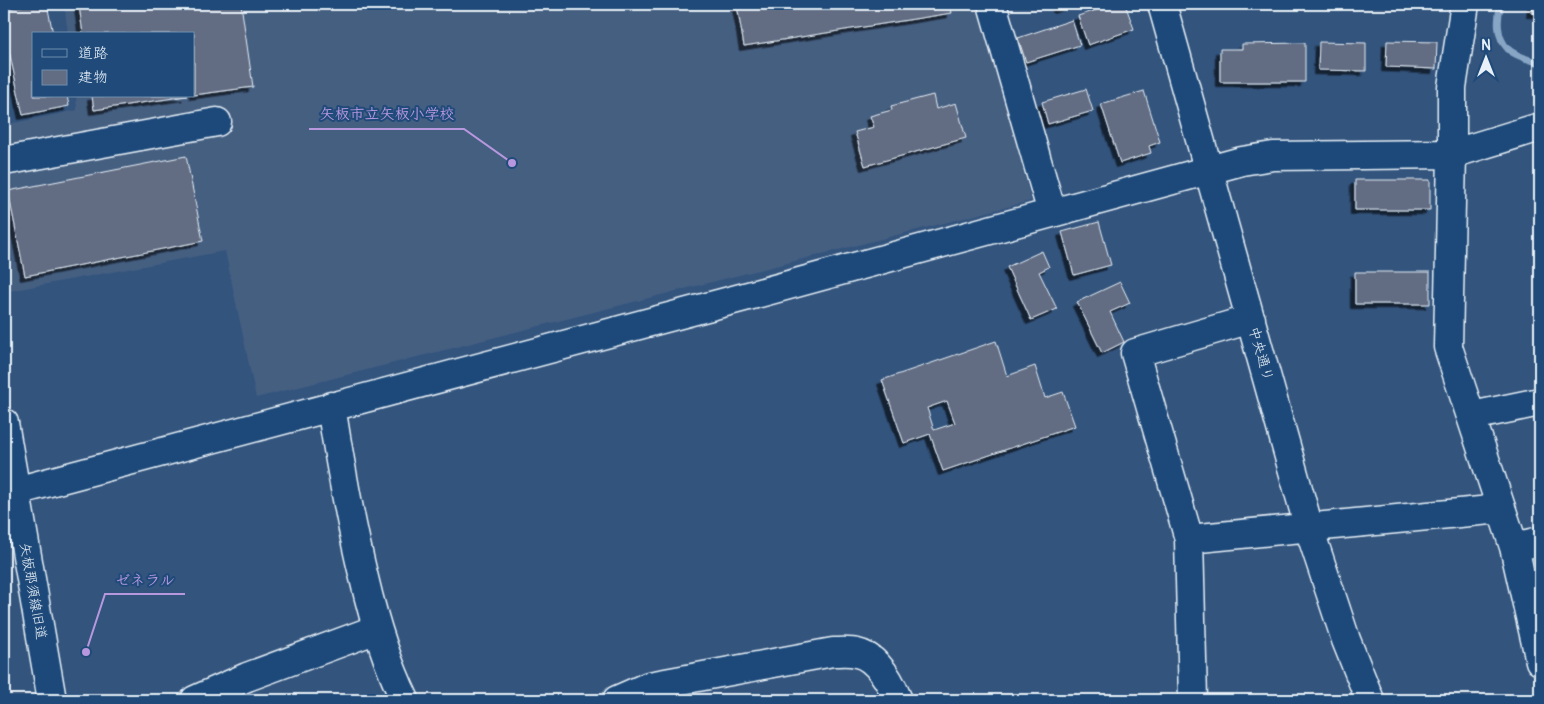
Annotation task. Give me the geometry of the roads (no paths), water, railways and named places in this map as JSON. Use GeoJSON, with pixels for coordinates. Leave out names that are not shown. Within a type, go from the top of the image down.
{"type":"FeatureCollection","features":[{"type":"Feature","properties":{"kind":"street"},"geometry":{"type":"LineString","coordinates":[[992,4],[1052,214]]}},
{"type":"Feature","properties":{"kind":"street","name":"中央通り"},"geometry":{"type":"LineString","coordinates":[[1162,4],[1309,528],[1346,640],[1370,700]]}},
{"type":"Feature","properties":{"kind":"street"},"geometry":{"type":"LineString","coordinates":[[1466,4],[1452,87],[1448,347],[1514,547],[1540,660]]}},
{"type":"Feature","properties":{"kind":"street"},"geometry":{"type":"LineString","coordinates":[[4,161],[217,122]]}},
{"type":"Feature","properties":{"kind":"street"},"geometry":{"type":"LineString","coordinates":[[16,491],[752,295],[1242,161],[1273,156],[1452,154],[1540,127]]}},
{"type":"Feature","properties":{"kind":"street"},"geometry":{"type":"LineString","coordinates":[[1193,700],[1189,539],[1135,353],[1251,319]]}},
{"type":"Feature","properties":{"kind":"street"},"geometry":{"type":"LineString","coordinates":[[1472,416],[1540,402]]}},
{"type":"Feature","properties":{"kind":"street"},"geometry":{"type":"LineString","coordinates":[[330,406],[352,529],[377,629],[394,676],[406,700]]}},
{"type":"Feature","properties":{"kind":"street","name":"矢板那須線旧道"},"geometry":{"type":"LineString","coordinates":[[4,423],[52,700]]}},
{"type":"Feature","properties":{"kind":"street"},"geometry":{"type":"LineString","coordinates":[[1189,539],[1501,509]]}},
{"type":"Feature","properties":{"kind":"street"},"geometry":{"type":"LineString","coordinates":[[1514,547],[1540,541]]}},
{"type":"Feature","properties":{"kind":"street"},"geometry":{"type":"LineString","coordinates":[[194,700],[247,677],[377,629]]}},
{"type":"Feature","properties":{"kind":"street"},"geometry":{"type":"LineString","coordinates":[[617,700],[648,686],[833,652],[858,653],[876,664],[892,685],[898,700]]}},
{"type":"Feature","properties":{"kind":"waterway"},"geometry":{"type":"LineString","coordinates":[[1501,4],[1498,27],[1504,44],[1515,54],[1540,63]]}},
{"type":"Feature","properties":{"kind":"place","name":"矢板市立矢板小学校"},"geometry":{"type":"Point","coordinates":[512,163]}},
{"type":"Feature","properties":{"kind":"place","name":"ゼネラル"},"geometry":{"type":"Point","coordinates":[86,652]}}]}
